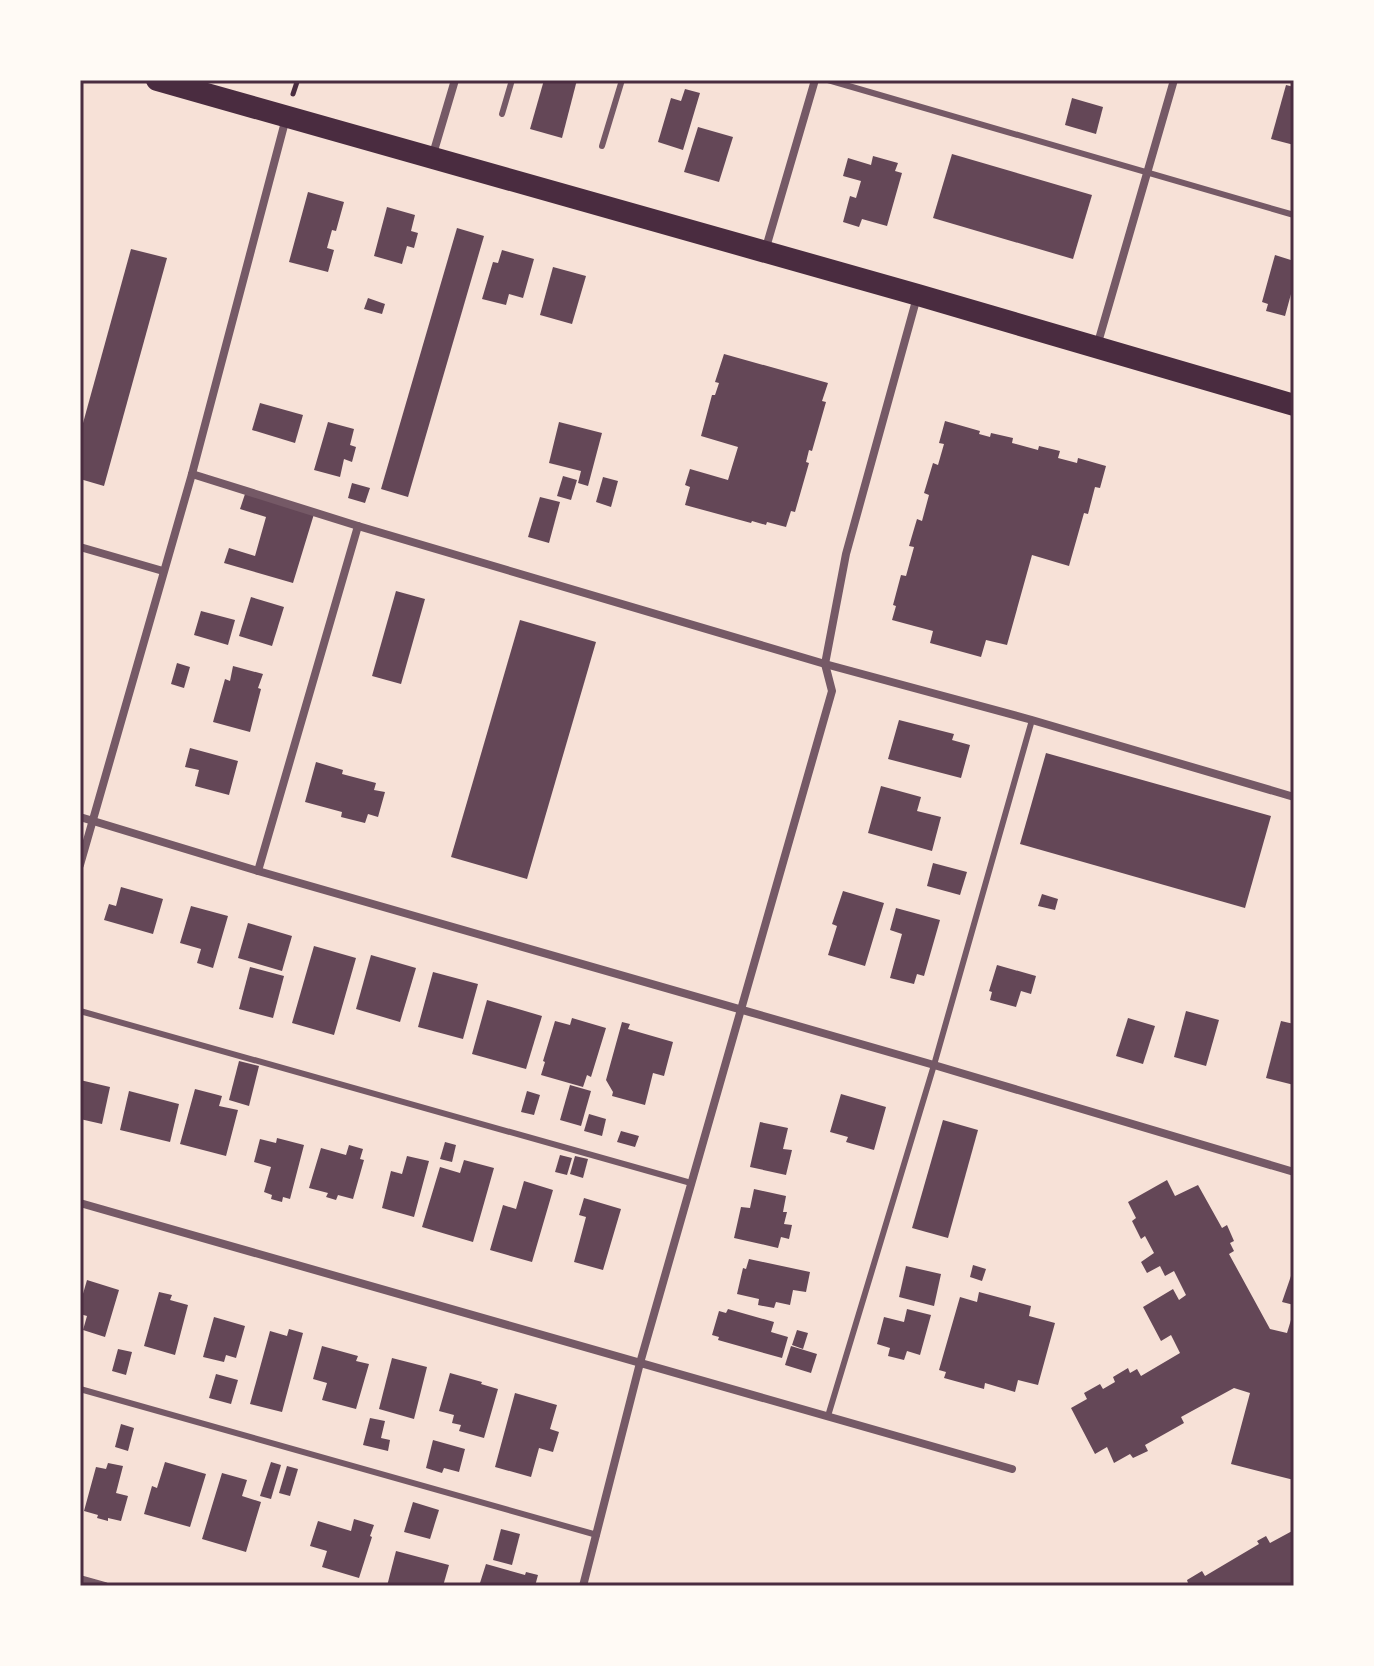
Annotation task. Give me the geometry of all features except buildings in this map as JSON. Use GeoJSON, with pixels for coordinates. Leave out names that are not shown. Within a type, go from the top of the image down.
{"type":"FeatureCollection","features":[{"type":"Feature","properties":{"kind":"highway"},"geometry":{"type":"LineString","coordinates":[[157,80],[918,295],[1294,405]]}},
{"type":"Feature","properties":{"kind":"street"},"geometry":{"type":"LineString","coordinates":[[432,159],[455,80]]}},
{"type":"Feature","properties":{"kind":"street"},"geometry":{"type":"LineString","coordinates":[[764,252],[815,80]]}},
{"type":"Feature","properties":{"kind":"street"},"geometry":{"type":"LineString","coordinates":[[1096,347],[1174,80]]}},
{"type":"Feature","properties":{"kind":"street"},"geometry":{"type":"LineString","coordinates":[[80,865],[192,474],[286,118]]}},
{"type":"Feature","properties":{"kind":"street"},"geometry":{"type":"LineString","coordinates":[[583,1586],[640,1363],[832,691],[825,664],[846,554],[918,295]]}},
{"type":"Feature","properties":{"kind":"street"},"geometry":{"type":"LineString","coordinates":[[192,474],[825,664],[1032,720],[1294,797]]}},
{"type":"Feature","properties":{"kind":"street"},"geometry":{"type":"LineString","coordinates":[[258,871],[358,526]]}},
{"type":"Feature","properties":{"kind":"street"},"geometry":{"type":"LineString","coordinates":[[80,547],[163,571]]}},
{"type":"Feature","properties":{"kind":"street"},"geometry":{"type":"LineString","coordinates":[[80,817],[1294,1172]]}},
{"type":"Feature","properties":{"kind":"street"},"geometry":{"type":"LineString","coordinates":[[80,1203],[1012,1469]]}},
{"type":"Feature","properties":{"kind":"street"},"geometry":{"type":"LineString","coordinates":[[80,1579],[105,1586]]}},
{"type":"Feature","properties":{"kind":"lane"},"geometry":{"type":"LineString","coordinates":[[502,114],[512,80]]}},
{"type":"Feature","properties":{"kind":"lane"},"geometry":{"type":"LineString","coordinates":[[602,146],[622,80]]}},
{"type":"Feature","properties":{"kind":"lane"},"geometry":{"type":"LineString","coordinates":[[828,80],[1294,215]]}},
{"type":"Feature","properties":{"kind":"lane"},"geometry":{"type":"LineString","coordinates":[[828,1416],[934,1065],[1032,720]]}},
{"type":"Feature","properties":{"kind":"lane"},"geometry":{"type":"LineString","coordinates":[[80,1011],[691,1183]]}},
{"type":"Feature","properties":{"kind":"lane"},"geometry":{"type":"LineString","coordinates":[[80,1389],[597,1535]]}}]}
